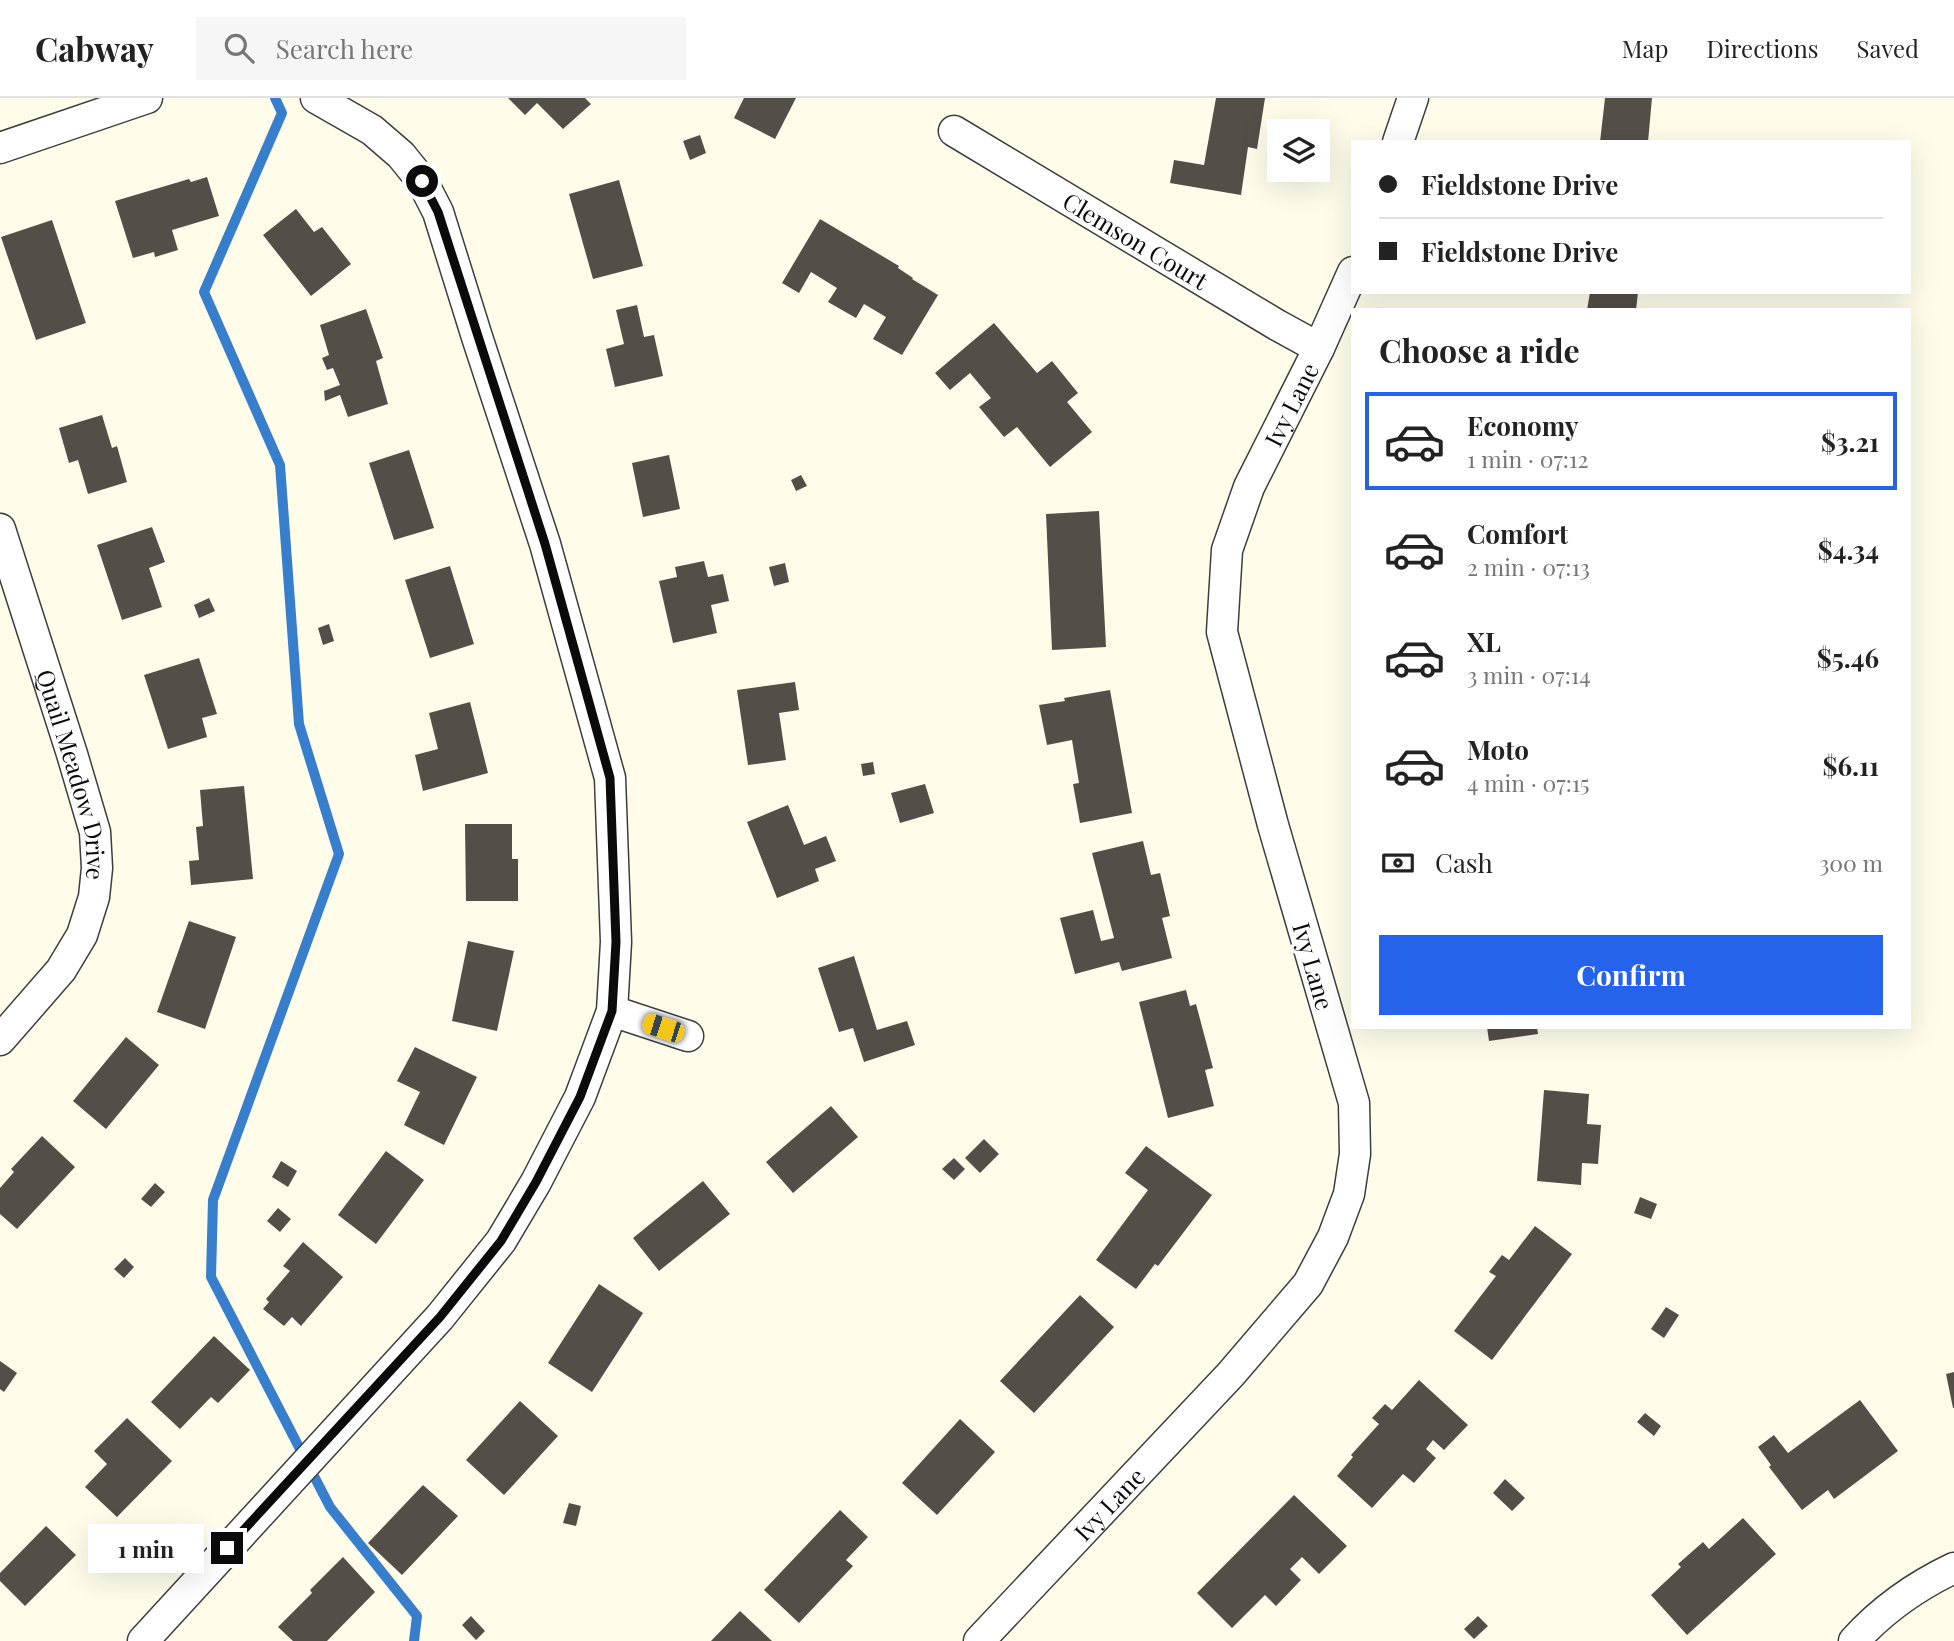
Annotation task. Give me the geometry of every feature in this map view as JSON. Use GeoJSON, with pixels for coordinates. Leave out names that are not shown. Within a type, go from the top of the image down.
{"type":"FeatureCollection","features":[{"type":"Feature","properties":{"kind":"street"},"geometry":{"type":"LineString","coordinates":[[0,148],[147,98]]}},
{"type":"Feature","properties":{"kind":"street"},"geometry":{"type":"LineString","coordinates":[[143,1641],[440,1317],[501,1241],[536,1182],[580,1097],[612,1011],[616,942],[610,778],[545,544],[438,212],[422,181],[401,155],[372,130],[316,98]]}},
{"type":"Feature","properties":{"kind":"street"},"geometry":{"type":"LineString","coordinates":[[1399,140],[1413,98]]}},
{"type":"Feature","properties":{"kind":"street","name":"Clemson Court"},"geometry":{"type":"LineString","coordinates":[[954,131],[1319,348]]}},
{"type":"Feature","properties":{"kind":"street","name":"Ivy Lane"},"geometry":{"type":"LineString","coordinates":[[979,1641],[1222,1383],[1308,1283],[1334,1237],[1349,1194],[1355,1154],[1354,1103],[1273,825],[1222,632],[1227,550],[1249,487],[1319,348],[1351,276]]}},
{"type":"Feature","properties":{"kind":"street","name":"Quail Meadow Drive"},"geometry":{"type":"LineString","coordinates":[[0,529],[76,767],[94,832],[97,868],[94,897],[82,935],[61,970],[0,1040]]}},
{"type":"Feature","properties":{"kind":"street"},"geometry":{"type":"LineString","coordinates":[[612,1011],[688,1036]]}},
{"type":"Feature","properties":{"kind":"street"},"geometry":{"type":"LineString","coordinates":[[1853,1641],[1872,1621],[1926,1581],[1954,1568]]}},
{"type":"Feature","properties":{"kind":"building"},"geometry":{"type":"Polygon","coordinates":[[[508,98],[585,98],[591,104],[563,129],[537,103],[525,115],[508,98]]]}},
{"type":"Feature","properties":{"kind":"building"},"geometry":{"type":"Polygon","coordinates":[[[744,98],[796,98],[775,139],[734,118],[744,98]]]}},
{"type":"Feature","properties":{"kind":"building"},"geometry":{"type":"Polygon","coordinates":[[[1216,98],[1265,98],[1257,149],[1248,147],[1241,195],[1170,183],[1174,160],[1204,165],[1216,98]]]}},
{"type":"Feature","properties":{"kind":"building"},"geometry":{"type":"Polygon","coordinates":[[[1605,98],[1652,98],[1648,140],[1600,140],[1605,98]]]}},
{"type":"Feature","properties":{"kind":"building"},"geometry":{"type":"Polygon","coordinates":[[[700,135],[706,153],[690,160],[683,141],[700,135]]]}},
{"type":"Feature","properties":{"kind":"building"},"geometry":{"type":"Polygon","coordinates":[[[207,177],[219,216],[172,230],[178,250],[155,257],[154,252],[133,258],[115,201],[189,179],[191,182],[207,177]]]}},
{"type":"Feature","properties":{"kind":"building"},"geometry":{"type":"Polygon","coordinates":[[[619,180],[643,266],[593,279],[569,194],[619,180]]]}},
{"type":"Feature","properties":{"kind":"building"},"geometry":{"type":"Polygon","coordinates":[[[296,209],[314,232],[322,227],[351,264],[311,296],[263,235],[296,209]]]}},
{"type":"Feature","properties":{"kind":"building"},"geometry":{"type":"Polygon","coordinates":[[[820,219],[899,266],[898,268],[912,279],[938,295],[902,355],[873,339],[886,317],[864,304],[856,318],[828,302],[837,288],[811,272],[799,293],[782,283],[820,219]]]}},
{"type":"Feature","properties":{"kind":"building"},"geometry":{"type":"Polygon","coordinates":[[[52,220],[86,323],[36,340],[1,237],[52,220]]]}},
{"type":"Feature","properties":{"kind":"building"},"geometry":{"type":"Polygon","coordinates":[[[1590,294],[1638,294],[1636,308],[1587,308],[1590,294]]]}},
{"type":"Feature","properties":{"kind":"building"},"geometry":{"type":"Polygon","coordinates":[[[637,305],[644,337],[654,335],[663,376],[615,387],[606,349],[624,344],[616,310],[637,305]]]}},
{"type":"Feature","properties":{"kind":"building"},"geometry":{"type":"Polygon","coordinates":[[[366,309],[383,358],[376,361],[388,404],[348,417],[340,395],[325,401],[324,391],[340,385],[333,368],[327,370],[322,358],[329,355],[320,325],[366,309]]]}},
{"type":"Feature","properties":{"kind":"building"},"geometry":{"type":"Polygon","coordinates":[[[994,323],[1037,373],[1052,361],[1078,393],[1067,402],[1092,432],[1050,467],[1017,427],[1004,437],[979,407],[991,398],[970,373],[950,390],[935,373],[994,323]]]}},
{"type":"Feature","properties":{"kind":"building"},"geometry":{"type":"Polygon","coordinates":[[[102,415],[112,448],[117,446],[127,482],[88,494],[78,460],[69,463],[59,428],[102,415]]]}},
{"type":"Feature","properties":{"kind":"building"},"geometry":{"type":"Polygon","coordinates":[[[409,450],[434,528],[394,540],[369,463],[409,450]]]}},
{"type":"Feature","properties":{"kind":"building"},"geometry":{"type":"Polygon","coordinates":[[[669,455],[680,509],[643,517],[632,463],[669,455]]]}},
{"type":"Feature","properties":{"kind":"building"},"geometry":{"type":"Polygon","coordinates":[[[801,475],[807,486],[796,491],[791,480],[801,475]]]}},
{"type":"Feature","properties":{"kind":"building"},"geometry":{"type":"Polygon","coordinates":[[[1099,511],[1106,647],[1052,650],[1046,514],[1099,511]]]}},
{"type":"Feature","properties":{"kind":"building"},"geometry":{"type":"Polygon","coordinates":[[[152,527],[165,562],[149,568],[162,607],[122,620],[97,545],[152,527]]]}},
{"type":"Feature","properties":{"kind":"building"},"geometry":{"type":"Polygon","coordinates":[[[704,561],[708,577],[723,574],[729,601],[711,605],[717,633],[673,643],[659,581],[677,577],[675,567],[704,561]]]}},
{"type":"Feature","properties":{"kind":"building"},"geometry":{"type":"Polygon","coordinates":[[[785,563],[789,582],[774,586],[769,567],[785,563]]]}},
{"type":"Feature","properties":{"kind":"building"},"geometry":{"type":"Polygon","coordinates":[[[450,566],[474,644],[430,658],[405,580],[450,566]]]}},
{"type":"Feature","properties":{"kind":"building"},"geometry":{"type":"Polygon","coordinates":[[[209,598],[215,611],[199,618],[194,605],[209,598]]]}},
{"type":"Feature","properties":{"kind":"building"},"geometry":{"type":"Polygon","coordinates":[[[329,624],[334,641],[323,645],[318,628],[329,624]]]}},
{"type":"Feature","properties":{"kind":"building"},"geometry":{"type":"Polygon","coordinates":[[[199,658],[217,714],[202,718],[207,737],[168,749],[144,675],[199,658]]]}},
{"type":"Feature","properties":{"kind":"building"},"geometry":{"type":"Polygon","coordinates":[[[795,682],[799,710],[779,713],[786,760],[748,765],[737,690],[795,682]]]}},
{"type":"Feature","properties":{"kind":"building"},"geometry":{"type":"Polygon","coordinates":[[[1110,690],[1132,813],[1080,823],[1073,784],[1079,783],[1072,740],[1047,745],[1039,705],[1110,690]]]}},
{"type":"Feature","properties":{"kind":"building"},"geometry":{"type":"Polygon","coordinates":[[[470,702],[488,773],[423,791],[415,755],[438,749],[429,713],[470,702]]]}},
{"type":"Feature","properties":{"kind":"building"},"geometry":{"type":"Polygon","coordinates":[[[873,762],[875,774],[863,776],[861,764],[873,762]]]}},
{"type":"Feature","properties":{"kind":"building"},"geometry":{"type":"Polygon","coordinates":[[[925,784],[934,813],[900,823],[891,793],[925,784]]]}},
{"type":"Feature","properties":{"kind":"building"},"geometry":{"type":"Polygon","coordinates":[[[244,786],[253,879],[191,885],[189,861],[199,860],[196,827],[203,826],[200,790],[244,786]]]}},
{"type":"Feature","properties":{"kind":"building"},"geometry":{"type":"Polygon","coordinates":[[[788,805],[804,845],[826,836],[836,861],[815,869],[819,881],[777,898],[747,822],[788,805]]]}},
{"type":"Feature","properties":{"kind":"building"},"geometry":{"type":"Polygon","coordinates":[[[465,824],[512,824],[512,859],[518,859],[518,901],[466,901],[465,824]]]}},
{"type":"Feature","properties":{"kind":"building"},"geometry":{"type":"Polygon","coordinates":[[[1143,841],[1151,875],[1160,873],[1170,916],[1162,918],[1172,958],[1122,971],[1119,962],[1075,974],[1060,918],[1093,910],[1101,941],[1114,938],[1092,853],[1143,841]]]}},
{"type":"Feature","properties":{"kind":"building"},"geometry":{"type":"Polygon","coordinates":[[[189,921],[236,937],[205,1029],[157,1012],[189,921]]]}},
{"type":"Feature","properties":{"kind":"building"},"geometry":{"type":"Polygon","coordinates":[[[468,941],[514,951],[497,1031],[452,1021],[468,941]]]}},
{"type":"Feature","properties":{"kind":"building"},"geometry":{"type":"Polygon","coordinates":[[[854,956],[877,1030],[907,1021],[915,1045],[864,1062],[853,1028],[839,1032],[818,968],[854,956]]]}},
{"type":"Feature","properties":{"kind":"building"},"geometry":{"type":"Polygon","coordinates":[[[1186,990],[1190,1006],[1196,1004],[1213,1068],[1205,1070],[1214,1106],[1168,1118],[1139,1002],[1186,990]]]}},
{"type":"Feature","properties":{"kind":"building"},"geometry":{"type":"Polygon","coordinates":[[[1487,1029],[1537,1029],[1538,1034],[1489,1041],[1487,1029]]]}},
{"type":"Feature","properties":{"kind":"building"},"geometry":{"type":"Polygon","coordinates":[[[126,1037],[159,1065],[106,1129],[73,1101],[126,1037]]]}},
{"type":"Feature","properties":{"kind":"building"},"geometry":{"type":"Polygon","coordinates":[[[415,1047],[477,1077],[444,1145],[404,1125],[420,1092],[397,1081],[415,1047]]]}},
{"type":"Feature","properties":{"kind":"building"},"geometry":{"type":"Polygon","coordinates":[[[1544,1090],[1589,1094],[1587,1124],[1601,1125],[1598,1164],[1582,1163],[1581,1185],[1537,1181],[1544,1090]]]}},
{"type":"Feature","properties":{"kind":"building"},"geometry":{"type":"Polygon","coordinates":[[[831,1106],[858,1137],[793,1193],[766,1162],[831,1106]]]}},
{"type":"Feature","properties":{"kind":"building"},"geometry":{"type":"Polygon","coordinates":[[[42,1136],[75,1167],[17,1229],[0,1214],[0,1188],[14,1172],[11,1169],[42,1136]]]}},
{"type":"Feature","properties":{"kind":"building"},"geometry":{"type":"Polygon","coordinates":[[[984,1139],[999,1154],[980,1173],[965,1158],[984,1139]]]}},
{"type":"Feature","properties":{"kind":"building"},"geometry":{"type":"Polygon","coordinates":[[[1146,1146],[1212,1195],[1158,1266],[1155,1264],[1136,1289],[1096,1260],[1148,1190],[1125,1173],[1146,1146]]]}},
{"type":"Feature","properties":{"kind":"building"},"geometry":{"type":"Polygon","coordinates":[[[386,1151],[424,1180],[376,1244],[338,1215],[386,1151]]]}},
{"type":"Feature","properties":{"kind":"building"},"geometry":{"type":"Polygon","coordinates":[[[954,1158],[965,1169],[954,1180],[942,1169],[954,1158]]]}},
{"type":"Feature","properties":{"kind":"building"},"geometry":{"type":"Polygon","coordinates":[[[281,1161],[297,1171],[288,1187],[272,1177],[281,1161]]]}},
{"type":"Feature","properties":{"kind":"building"},"geometry":{"type":"Polygon","coordinates":[[[703,1181],[730,1214],[659,1271],[633,1238],[703,1181]]]}},
{"type":"Feature","properties":{"kind":"building"},"geometry":{"type":"Polygon","coordinates":[[[155,1183],[165,1192],[151,1207],[141,1199],[155,1183]]]}},
{"type":"Feature","properties":{"kind":"building"},"geometry":{"type":"Polygon","coordinates":[[[1640,1197],[1657,1204],[1651,1219],[1634,1213],[1640,1197]]]}},
{"type":"Feature","properties":{"kind":"building"},"geometry":{"type":"Polygon","coordinates":[[[278,1208],[291,1219],[280,1232],[267,1221],[278,1208]]]}},
{"type":"Feature","properties":{"kind":"building"},"geometry":{"type":"Polygon","coordinates":[[[1535,1226],[1572,1254],[1492,1360],[1454,1331],[1496,1276],[1489,1272],[1502,1255],[1509,1260],[1535,1226]]]}},
{"type":"Feature","properties":{"kind":"building"},"geometry":{"type":"Polygon","coordinates":[[[303,1242],[343,1277],[301,1326],[292,1317],[284,1326],[263,1309],[269,1302],[266,1299],[290,1271],[283,1266],[303,1242]]]}},
{"type":"Feature","properties":{"kind":"building"},"geometry":{"type":"Polygon","coordinates":[[[125,1258],[134,1267],[124,1278],[114,1269],[125,1258]]]}},
{"type":"Feature","properties":{"kind":"building"},"geometry":{"type":"Polygon","coordinates":[[[599,1284],[643,1313],[592,1392],[548,1363],[599,1284]]]}},
{"type":"Feature","properties":{"kind":"building"},"geometry":{"type":"Polygon","coordinates":[[[1080,1295],[1114,1327],[1034,1413],[1000,1381],[1080,1295]]]}},
{"type":"Feature","properties":{"kind":"building"},"geometry":{"type":"Polygon","coordinates":[[[1666,1307],[1679,1315],[1664,1338],[1651,1329],[1666,1307]]]}},
{"type":"Feature","properties":{"kind":"building"},"geometry":{"type":"Polygon","coordinates":[[[214,1336],[250,1370],[218,1403],[211,1397],[180,1429],[151,1402],[214,1336]]]}},
{"type":"Feature","properties":{"kind":"building"},"geometry":{"type":"Polygon","coordinates":[[[0,1361],[17,1373],[4,1392],[0,1389],[0,1361]]]}},
{"type":"Feature","properties":{"kind":"building"},"geometry":{"type":"Polygon","coordinates":[[[1954,1372],[1954,1408],[1953,1408],[1946,1374],[1954,1372]]]}},
{"type":"Feature","properties":{"kind":"building"},"geometry":{"type":"Polygon","coordinates":[[[1419,1380],[1468,1425],[1444,1450],[1433,1440],[1426,1449],[1436,1458],[1414,1483],[1403,1474],[1372,1508],[1337,1476],[1353,1457],[1351,1455],[1379,1424],[1372,1418],[1385,1404],[1392,1410],[1419,1380]]]}},
{"type":"Feature","properties":{"kind":"building"},"geometry":{"type":"Polygon","coordinates":[[[1860,1400],[1898,1451],[1834,1499],[1828,1490],[1802,1510],[1769,1467],[1771,1465],[1758,1447],[1774,1435],[1788,1453],[1860,1400]]]}},
{"type":"Feature","properties":{"kind":"building"},"geometry":{"type":"Polygon","coordinates":[[[520,1401],[558,1436],[504,1495],[466,1460],[520,1401]]]}},
{"type":"Feature","properties":{"kind":"building"},"geometry":{"type":"Polygon","coordinates":[[[1645,1413],[1661,1426],[1654,1436],[1637,1422],[1645,1413]]]}},
{"type":"Feature","properties":{"kind":"building"},"geometry":{"type":"Polygon","coordinates":[[[127,1418],[172,1461],[117,1517],[85,1487],[107,1464],[94,1451],[127,1418]]]}},
{"type":"Feature","properties":{"kind":"building"},"geometry":{"type":"Polygon","coordinates":[[[960,1419],[995,1452],[937,1515],[902,1483],[960,1419]]]}},
{"type":"Feature","properties":{"kind":"building"},"geometry":{"type":"Polygon","coordinates":[[[1505,1479],[1525,1498],[1512,1511],[1493,1493],[1505,1479]]]}},
{"type":"Feature","properties":{"kind":"building"},"geometry":{"type":"Polygon","coordinates":[[[423,1485],[458,1516],[402,1575],[368,1543],[423,1485]]]}},
{"type":"Feature","properties":{"kind":"building"},"geometry":{"type":"Polygon","coordinates":[[[1294,1495],[1347,1546],[1319,1574],[1302,1557],[1290,1569],[1301,1580],[1276,1606],[1265,1595],[1232,1628],[1197,1593],[1294,1495]]]}},
{"type":"Feature","properties":{"kind":"building"},"geometry":{"type":"Polygon","coordinates":[[[569,1503],[581,1506],[576,1526],[563,1523],[569,1503]]]}},
{"type":"Feature","properties":{"kind":"building"},"geometry":{"type":"Polygon","coordinates":[[[840,1510],[868,1537],[846,1560],[853,1566],[799,1623],[764,1590],[840,1510]]]}},
{"type":"Feature","properties":{"kind":"building"},"geometry":{"type":"Polygon","coordinates":[[[1743,1518],[1776,1554],[1687,1635],[1651,1595],[1681,1567],[1678,1564],[1703,1542],[1709,1549],[1743,1518]]]}},
{"type":"Feature","properties":{"kind":"building"},"geometry":{"type":"Polygon","coordinates":[[[46,1526],[76,1555],[25,1606],[0,1581],[0,1573],[46,1526]]]}},
{"type":"Feature","properties":{"kind":"building"},"geometry":{"type":"Polygon","coordinates":[[[343,1557],[375,1592],[327,1641],[293,1641],[278,1627],[343,1557]]]}},
{"type":"Feature","properties":{"kind":"building"},"geometry":{"type":"Polygon","coordinates":[[[740,1611],[772,1641],[711,1641],[740,1611]]]}},
{"type":"Feature","properties":{"kind":"building"},"geometry":{"type":"Polygon","coordinates":[[[471,1616],[485,1631],[476,1640],[462,1625],[471,1616]]]}},
{"type":"Feature","properties":{"kind":"building"},"geometry":{"type":"Polygon","coordinates":[[[1478,1616],[1488,1626],[1474,1639],[1464,1629],[1478,1616]]]}},
{"type":"Feature","properties":{"kind":"waterway"},"geometry":{"type":"LineString","coordinates":[[275,98],[282,113],[204,292],[280,465],[299,724],[339,854],[213,1200],[211,1277],[330,1507],[417,1616],[414,1641]]}},
{"type":"Feature","properties":{"kind":"route"},"geometry":{"type":"LineString","coordinates":[[227,1548],[440,1317],[501,1241],[536,1182],[580,1097],[612,1011],[616,942],[610,778],[545,544],[438,212],[422,181]]}}]}
